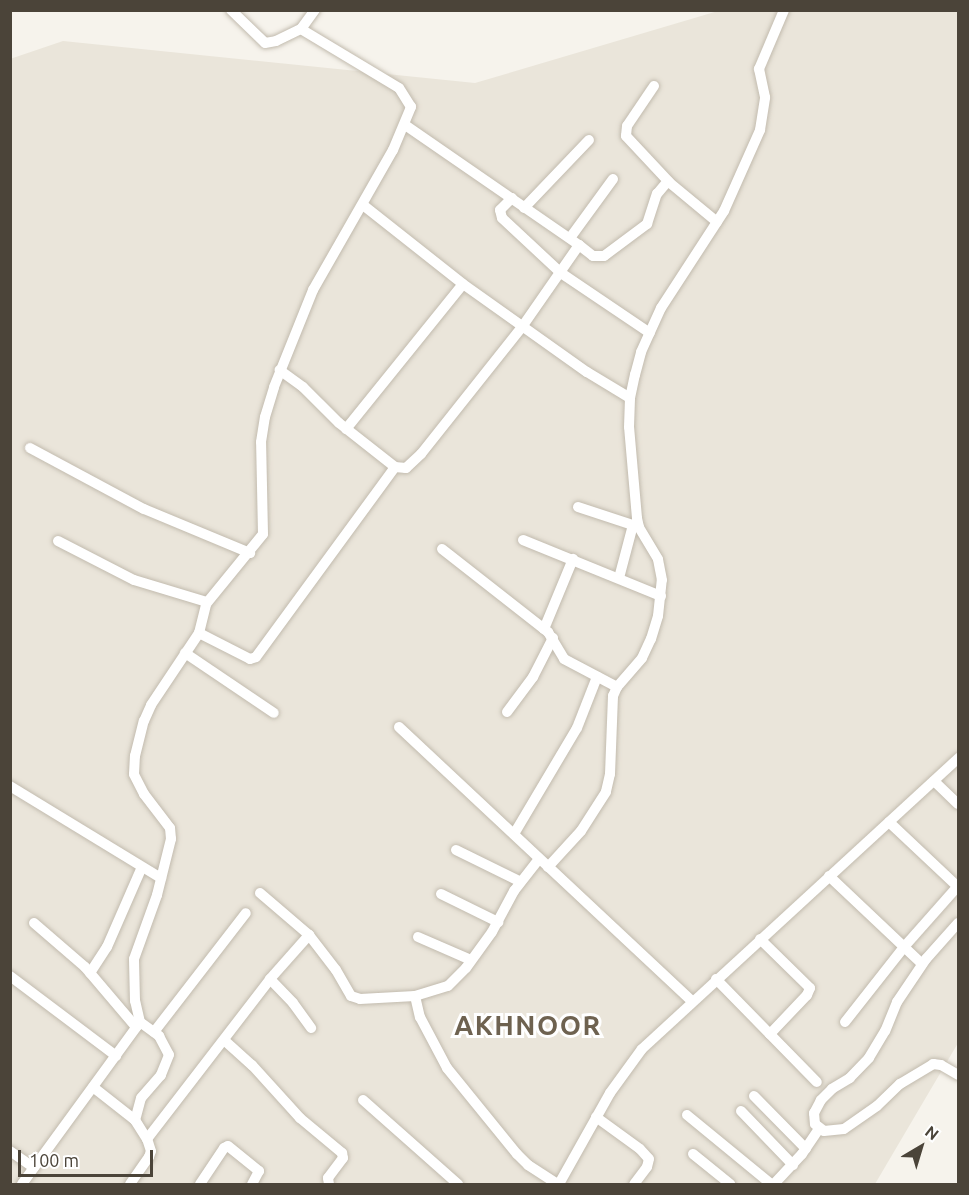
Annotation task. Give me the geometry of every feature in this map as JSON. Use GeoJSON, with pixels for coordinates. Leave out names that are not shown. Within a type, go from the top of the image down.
{"type":"FeatureCollection","features":[{"type":"Feature","properties":{"kind":"street"},"geometry":{"type":"LineString","coordinates":[[231,10],[265,43],[276,41],[302,29],[315,10]]}},
{"type":"Feature","properties":{"kind":"street"},"geometry":{"type":"LineString","coordinates":[[619,578],[636,526],[630,398],[641,352],[671,290],[717,222],[742,173],[760,130],[765,97],[759,69],[784,10]]}},
{"type":"Feature","properties":{"kind":"street"},"geometry":{"type":"LineString","coordinates":[[22,1185],[138,1024],[134,959],[161,878],[171,833],[134,774],[135,756],[151,705],[199,633],[207,602],[250,553],[265,529],[262,431],[280,370],[313,290],[363,205],[405,125],[411,107],[399,88],[302,29]]}},
{"type":"Feature","properties":{"kind":"street"},"geometry":{"type":"LineString","coordinates":[[654,86],[627,126],[625,133],[668,181],[717,222]]}},
{"type":"Feature","properties":{"kind":"street"},"geometry":{"type":"LineString","coordinates":[[405,125],[593,256],[604,256],[646,224],[657,195],[668,181]]}},
{"type":"Feature","properties":{"kind":"street"},"geometry":{"type":"LineString","coordinates":[[525,208],[589,140]]}},
{"type":"Feature","properties":{"kind":"street"},"geometry":{"type":"LineString","coordinates":[[280,370],[303,387],[346,429],[395,467],[406,468],[421,454],[522,327],[561,273],[575,242],[613,179]]}},
{"type":"Feature","properties":{"kind":"street"},"geometry":{"type":"LineString","coordinates":[[512,198],[500,210],[502,218],[561,273],[650,333]]}},
{"type":"Feature","properties":{"kind":"street"},"geometry":{"type":"LineString","coordinates":[[363,205],[463,284],[522,327],[630,398]]}},
{"type":"Feature","properties":{"kind":"street"},"geometry":{"type":"LineString","coordinates":[[346,429],[463,284]]}},
{"type":"Feature","properties":{"kind":"street"},"geometry":{"type":"LineString","coordinates":[[30,448],[144,509],[250,553]]}},
{"type":"Feature","properties":{"kind":"street"},"geometry":{"type":"LineString","coordinates":[[199,633],[250,659],[256,657],[395,467]]}},
{"type":"Feature","properties":{"kind":"street"},"geometry":{"type":"LineString","coordinates":[[550,870],[581,831],[606,792],[610,774],[613,696],[617,687],[646,649],[658,616],[661,596],[662,580],[658,559],[636,526],[578,507]]}},
{"type":"Feature","properties":{"kind":"street"},"geometry":{"type":"LineString","coordinates":[[523,540],[661,596]]}},
{"type":"Feature","properties":{"kind":"street"},"geometry":{"type":"LineString","coordinates":[[58,541],[135,580],[207,602]]}},
{"type":"Feature","properties":{"kind":"street"},"geometry":{"type":"LineString","coordinates":[[442,549],[554,638],[564,659],[617,687]]}},
{"type":"Feature","properties":{"kind":"street"},"geometry":{"type":"LineString","coordinates":[[544,629],[573,559]]}},
{"type":"Feature","properties":{"kind":"street"},"geometry":{"type":"LineString","coordinates":[[507,712],[533,677],[554,638]]}},
{"type":"Feature","properties":{"kind":"street"},"geometry":{"type":"LineString","coordinates":[[185,653],[274,713]]}},
{"type":"Feature","properties":{"kind":"street"},"geometry":{"type":"LineString","coordinates":[[514,834],[577,728],[597,677]]}},
{"type":"Feature","properties":{"kind":"street"},"geometry":{"type":"LineString","coordinates":[[399,727],[692,1001]]}},
{"type":"Feature","properties":{"kind":"street"},"geometry":{"type":"LineString","coordinates":[[416,1001],[439,1054],[461,1087],[528,1165],[558,1185],[596,1117],[642,1049],[958,760]]}},
{"type":"Feature","properties":{"kind":"street"},"geometry":{"type":"LineString","coordinates":[[934,781],[958,804]]}},
{"type":"Feature","properties":{"kind":"street"},"geometry":{"type":"LineString","coordinates":[[10,786],[161,878]]}},
{"type":"Feature","properties":{"kind":"street"},"geometry":{"type":"LineString","coordinates":[[845,1022],[904,947],[958,886],[889,822]]}},
{"type":"Feature","properties":{"kind":"street"},"geometry":{"type":"LineString","coordinates":[[456,849],[521,882]]}},
{"type":"Feature","properties":{"kind":"street"},"geometry":{"type":"LineString","coordinates":[[260,893],[309,935],[336,970],[351,996],[360,999],[416,1001],[448,986],[471,960],[521,882],[539,859]]}},
{"type":"Feature","properties":{"kind":"street"},"geometry":{"type":"LineString","coordinates":[[90,973],[103,955],[142,867]]}},
{"type":"Feature","properties":{"kind":"street"},"geometry":{"type":"LineString","coordinates":[[829,876],[922,964]]}},
{"type":"Feature","properties":{"kind":"street"},"geometry":{"type":"LineString","coordinates":[[441,894],[498,921]]}},
{"type":"Feature","properties":{"kind":"street"},"geometry":{"type":"LineString","coordinates":[[154,1032],[246,913]]}},
{"type":"Feature","properties":{"kind":"street"},"geometry":{"type":"LineString","coordinates":[[34,923],[90,973],[138,1024],[154,1032],[167,1048],[168,1061],[161,1075],[141,1098],[135,1120]]}},
{"type":"Feature","properties":{"kind":"street"},"geometry":{"type":"LineString","coordinates":[[819,1129],[814,1119],[821,1100],[858,1071],[869,1058],[885,1031],[897,1002],[922,964],[958,923]]}},
{"type":"Feature","properties":{"kind":"street"},"geometry":{"type":"LineString","coordinates":[[147,1139],[270,979],[309,935]]}},
{"type":"Feature","properties":{"kind":"street"},"geometry":{"type":"LineString","coordinates":[[418,937],[471,960]]}},
{"type":"Feature","properties":{"kind":"street"},"geometry":{"type":"LineString","coordinates":[[760,939],[810,988],[807,995],[770,1034]]}},
{"type":"Feature","properties":{"kind":"street"},"geometry":{"type":"LineString","coordinates":[[10,976],[116,1056]]}},
{"type":"Feature","properties":{"kind":"street"},"geometry":{"type":"LineString","coordinates":[[270,979],[293,1003],[311,1028]]}},
{"type":"Feature","properties":{"kind":"street"},"geometry":{"type":"LineString","coordinates":[[716,980],[817,1082]]}},
{"type":"Feature","properties":{"kind":"street"},"geometry":{"type":"LineString","coordinates":[[224,1040],[252,1065],[293,1112],[343,1154],[328,1178],[329,1185]]}},
{"type":"Feature","properties":{"kind":"street"},"geometry":{"type":"LineString","coordinates":[[819,1129],[832,1131],[844,1129],[877,1106],[906,1080],[933,1064],[941,1065],[958,1075]]}},
{"type":"Feature","properties":{"kind":"street"},"geometry":{"type":"LineString","coordinates":[[93,1087],[135,1120],[147,1139],[151,1151],[149,1157],[130,1185]]}},
{"type":"Feature","properties":{"kind":"street"},"geometry":{"type":"LineString","coordinates":[[754,1096],[806,1149]]}},
{"type":"Feature","properties":{"kind":"street"},"geometry":{"type":"LineString","coordinates":[[363,1100],[458,1185]]}},
{"type":"Feature","properties":{"kind":"street"},"geometry":{"type":"LineString","coordinates":[[741,1111],[793,1165]]}},
{"type":"Feature","properties":{"kind":"street"},"geometry":{"type":"LineString","coordinates":[[687,1115],[775,1184],[806,1149],[819,1129]]}},
{"type":"Feature","properties":{"kind":"street"},"geometry":{"type":"LineString","coordinates":[[596,1117],[640,1149],[649,1159],[647,1167],[634,1185]]}},
{"type":"Feature","properties":{"kind":"street"},"geometry":{"type":"LineString","coordinates":[[200,1185],[224,1148],[228,1146],[260,1171],[252,1185]]}},
{"type":"Feature","properties":{"kind":"street"},"geometry":{"type":"LineString","coordinates":[[10,1151],[34,1168]]}},
{"type":"Feature","properties":{"kind":"street"},"geometry":{"type":"LineString","coordinates":[[693,1154],[730,1185]]}},
{"type":"Feature","properties":{"kind":"shaded area"},"geometry":{"type":"Polygon","coordinates":[[[718,11],[958,11],[958,1043],[875,1184],[11,1184],[10,59],[63,41],[475,83],[718,11]]]}},
{"type":"Feature","properties":{"kind":"district","name":"AKHNOOR"},"geometry":{"type":"Point","coordinates":[528,1026]}}]}
